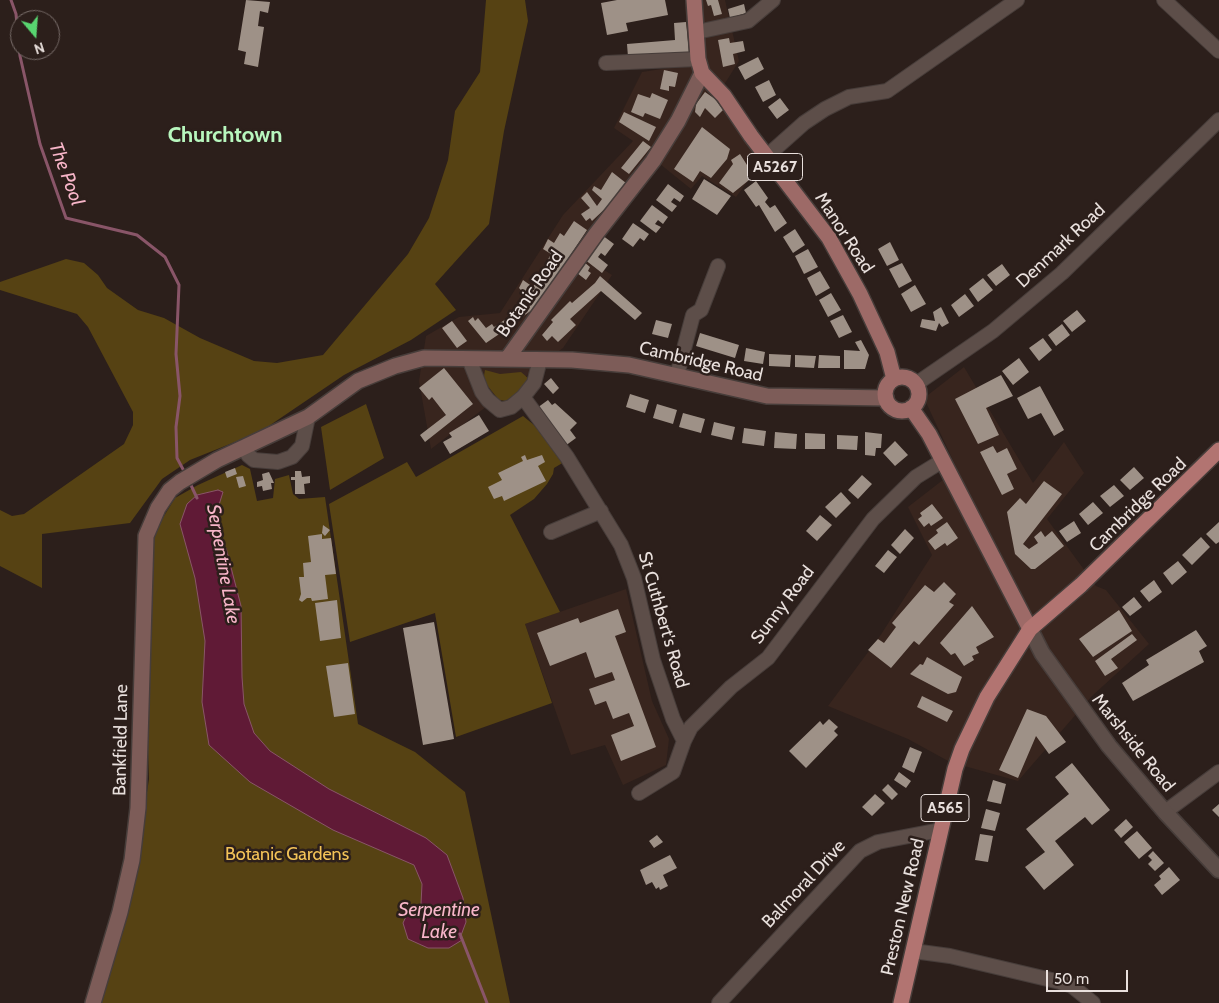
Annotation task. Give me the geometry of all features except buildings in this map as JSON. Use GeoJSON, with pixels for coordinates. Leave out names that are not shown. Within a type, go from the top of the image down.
{"type":"FeatureCollection","features":[{"type":"Feature","properties":{"kind":"highway","name":"Cambridge Road"},"geometry":{"type":"LineString","coordinates":[[1081,586],[1219,450]]}},
{"type":"Feature","properties":{"kind":"highway","name":"Preston New Road"},"geometry":{"type":"LineString","coordinates":[[900,1003],[940,830],[962,749],[987,697],[1030,629],[1081,586]]}},
{"type":"Feature","properties":{"kind":"main road"},"geometry":{"type":"LineString","coordinates":[[694,0],[700,66]]}},
{"type":"Feature","properties":{"kind":"main road","name":"Manor Road"},"geometry":{"type":"LineString","coordinates":[[700,66],[828,238],[844,264],[887,352],[894,380]]}},
{"type":"Feature","properties":{"kind":"main road","name":"Botanic Road"},"geometry":{"type":"LineString","coordinates":[[180,482],[198,470],[245,446],[308,417],[358,381],[395,366],[424,358],[507,359],[596,234],[653,161],[678,121],[700,66]]}},
{"type":"Feature","properties":{"kind":"main road","name":"Cambridge Road"},"geometry":{"type":"LineString","coordinates":[[507,359],[629,365],[767,396],[886,398]]}},
{"type":"Feature","properties":{"kind":"main road"},"geometry":{"type":"LineString","coordinates":[[908,378],[916,384],[919,395],[915,405],[911,408],[896,409],[886,398],[887,388],[894,380],[908,378]]}},
{"type":"Feature","properties":{"kind":"main road"},"geometry":{"type":"LineString","coordinates":[[911,408],[928,434],[1030,629]]}},
{"type":"Feature","properties":{"kind":"main road","name":"Bankfield Lane"},"geometry":{"type":"LineString","coordinates":[[92,1003],[120,912],[132,860],[137,816],[146,536],[158,508],[170,490],[180,482]]}},
{"type":"Feature","properties":{"kind":"street"},"geometry":{"type":"LineString","coordinates":[[697,32],[748,21],[773,0]]}},
{"type":"Feature","properties":{"kind":"street"},"geometry":{"type":"LineString","coordinates":[[767,156],[804,123],[825,109],[849,97],[887,91],[1018,0]]}},
{"type":"Feature","properties":{"kind":"street"},"geometry":{"type":"LineString","coordinates":[[1169,2],[1219,51]]}},
{"type":"Feature","properties":{"kind":"street"},"geometry":{"type":"LineString","coordinates":[[606,63],[700,66]]}},
{"type":"Feature","properties":{"kind":"street","name":"Denmark Road"},"geometry":{"type":"LineString","coordinates":[[916,384],[993,331],[1062,273],[1219,120]]}},
{"type":"Feature","properties":{"kind":"street"},"geometry":{"type":"LineString","coordinates":[[677,375],[693,315],[702,310],[718,266]]}},
{"type":"Feature","properties":{"kind":"street"},"geometry":{"type":"LineString","coordinates":[[469,358],[482,392],[500,410],[511,407],[523,397],[534,383],[540,360]]}},
{"type":"Feature","properties":{"kind":"street","name":"St Cuthbert's Road"},"geometry":{"type":"LineString","coordinates":[[523,397],[567,457],[621,545],[634,578],[654,660],[672,719],[684,741]]}},
{"type":"Feature","properties":{"kind":"street"},"geometry":{"type":"LineString","coordinates":[[245,446],[248,455],[254,460],[278,462],[292,457],[302,446],[308,417]]}},
{"type":"Feature","properties":{"kind":"street","name":"Sunny Road"},"geometry":{"type":"LineString","coordinates":[[639,794],[674,772],[684,741],[691,727],[731,687],[768,658],[873,519],[916,477],[942,461]]}},
{"type":"Feature","properties":{"kind":"street"},"geometry":{"type":"LineString","coordinates":[[551,532],[600,511]]}},
{"type":"Feature","properties":{"kind":"street","name":"Marshside Road"},"geometry":{"type":"LineString","coordinates":[[1030,629],[1042,653],[1109,746],[1165,812],[1219,870]]}},
{"type":"Feature","properties":{"kind":"street"},"geometry":{"type":"LineString","coordinates":[[1165,812],[1219,772]]}},
{"type":"Feature","properties":{"kind":"street","name":"Balmoral Drive"},"geometry":{"type":"LineString","coordinates":[[719,1003],[860,850],[878,842],[940,830]]}},
{"type":"Feature","properties":{"kind":"street"},"geometry":{"type":"LineString","coordinates":[[913,951],[950,956],[1060,982],[1072,986],[1092,1003]]}},
{"type":"Feature","properties":{"kind":"shaded area"},"geometry":{"type":"Polygon","coordinates":[[[685,0],[725,0],[739,61],[717,96],[761,164],[736,197],[702,176],[691,189],[660,164],[584,257],[612,275],[563,348],[431,449],[419,381],[426,336],[459,317],[500,313],[563,215],[633,141],[614,128],[642,72],[688,65],[685,0]]]}},
{"type":"Feature","properties":{"kind":"shaded area"},"geometry":{"type":"Polygon","coordinates":[[[964,367],[1033,483],[1064,442],[1084,473],[1047,519],[1096,586],[1106,590],[1149,644],[1092,696],[1018,781],[950,762],[908,739],[828,706],[880,636],[932,555],[908,507],[957,469],[924,398],[964,367]]]}},
{"type":"Feature","properties":{"kind":"shaded area"},"geometry":{"type":"Polygon","coordinates":[[[626,589],[652,701],[669,739],[666,765],[623,785],[605,745],[571,755],[525,624],[626,589]]]}},
{"type":"Feature","properties":{"kind":"green space"},"geometry":{"type":"Polygon","coordinates":[[[486,0],[525,0],[528,21],[504,131],[489,224],[435,284],[456,310],[411,340],[344,375],[260,432],[190,460],[162,479],[130,523],[42,534],[42,588],[0,566],[0,510],[12,516],[24,514],[124,444],[133,425],[133,412],[88,327],[77,314],[0,290],[0,282],[66,259],[84,263],[98,275],[107,288],[138,310],[164,318],[200,338],[254,361],[277,363],[323,355],[408,254],[429,218],[448,160],[455,111],[480,72],[486,0]]]}},
{"type":"Feature","properties":{"kind":"green space"},"geometry":{"type":"Polygon","coordinates":[[[485,370],[500,374],[521,372],[529,379],[526,385],[506,401],[499,400],[487,385],[484,376],[485,370]]]}},
{"type":"Feature","properties":{"kind":"green space"},"geometry":{"type":"Polygon","coordinates":[[[366,404],[384,458],[330,490],[321,427],[366,404]]]}},
{"type":"Feature","properties":{"kind":"green space"},"geometry":{"type":"Polygon","coordinates":[[[523,416],[534,425],[564,462],[554,468],[547,484],[534,499],[510,515],[560,612],[525,624],[552,703],[456,737],[435,613],[350,642],[329,504],[407,462],[416,477],[523,416]]]}},
{"type":"Feature","properties":{"kind":"green space","name":"Botanic Gardens"},"geometry":{"type":"Polygon","coordinates":[[[242,465],[250,469],[257,501],[273,498],[275,479],[289,475],[293,494],[299,499],[325,497],[358,724],[415,752],[465,792],[510,1003],[101,1003],[131,898],[149,779],[145,663],[153,534],[175,498],[242,465]]]}},
{"type":"Feature","properties":{"kind":"water","name":"Serpentine Lake"},"geometry":{"type":"Polygon","coordinates":[[[218,490],[223,492],[218,508],[220,511],[216,525],[217,541],[226,548],[241,606],[244,704],[254,733],[270,751],[329,789],[426,838],[447,855],[463,898],[466,922],[460,938],[462,940],[449,948],[428,948],[408,939],[403,923],[408,912],[421,904],[422,884],[414,865],[333,830],[250,782],[209,745],[202,702],[205,641],[195,578],[180,524],[187,504],[197,495],[218,490]]]}},
{"type":"Feature","properties":{"kind":"waterway","name":"The Pool"},"geometry":{"type":"LineString","coordinates":[[11,0],[16,14],[20,56],[40,144],[66,218],[137,235],[165,257],[179,285],[176,354],[180,396],[176,427],[177,458],[185,473]]}},
{"type":"Feature","properties":{"kind":"waterway","name":"The Pool"},"geometry":{"type":"LineString","coordinates":[[189,481],[197,498]]}},
{"type":"Feature","properties":{"kind":"waterway","name":"The Pool"},"geometry":{"type":"LineString","coordinates":[[460,934],[487,1003]]}},
{"type":"Feature","properties":{"kind":"district","name":"Churchtown"},"geometry":{"type":"Point","coordinates":[225,136]}}]}
